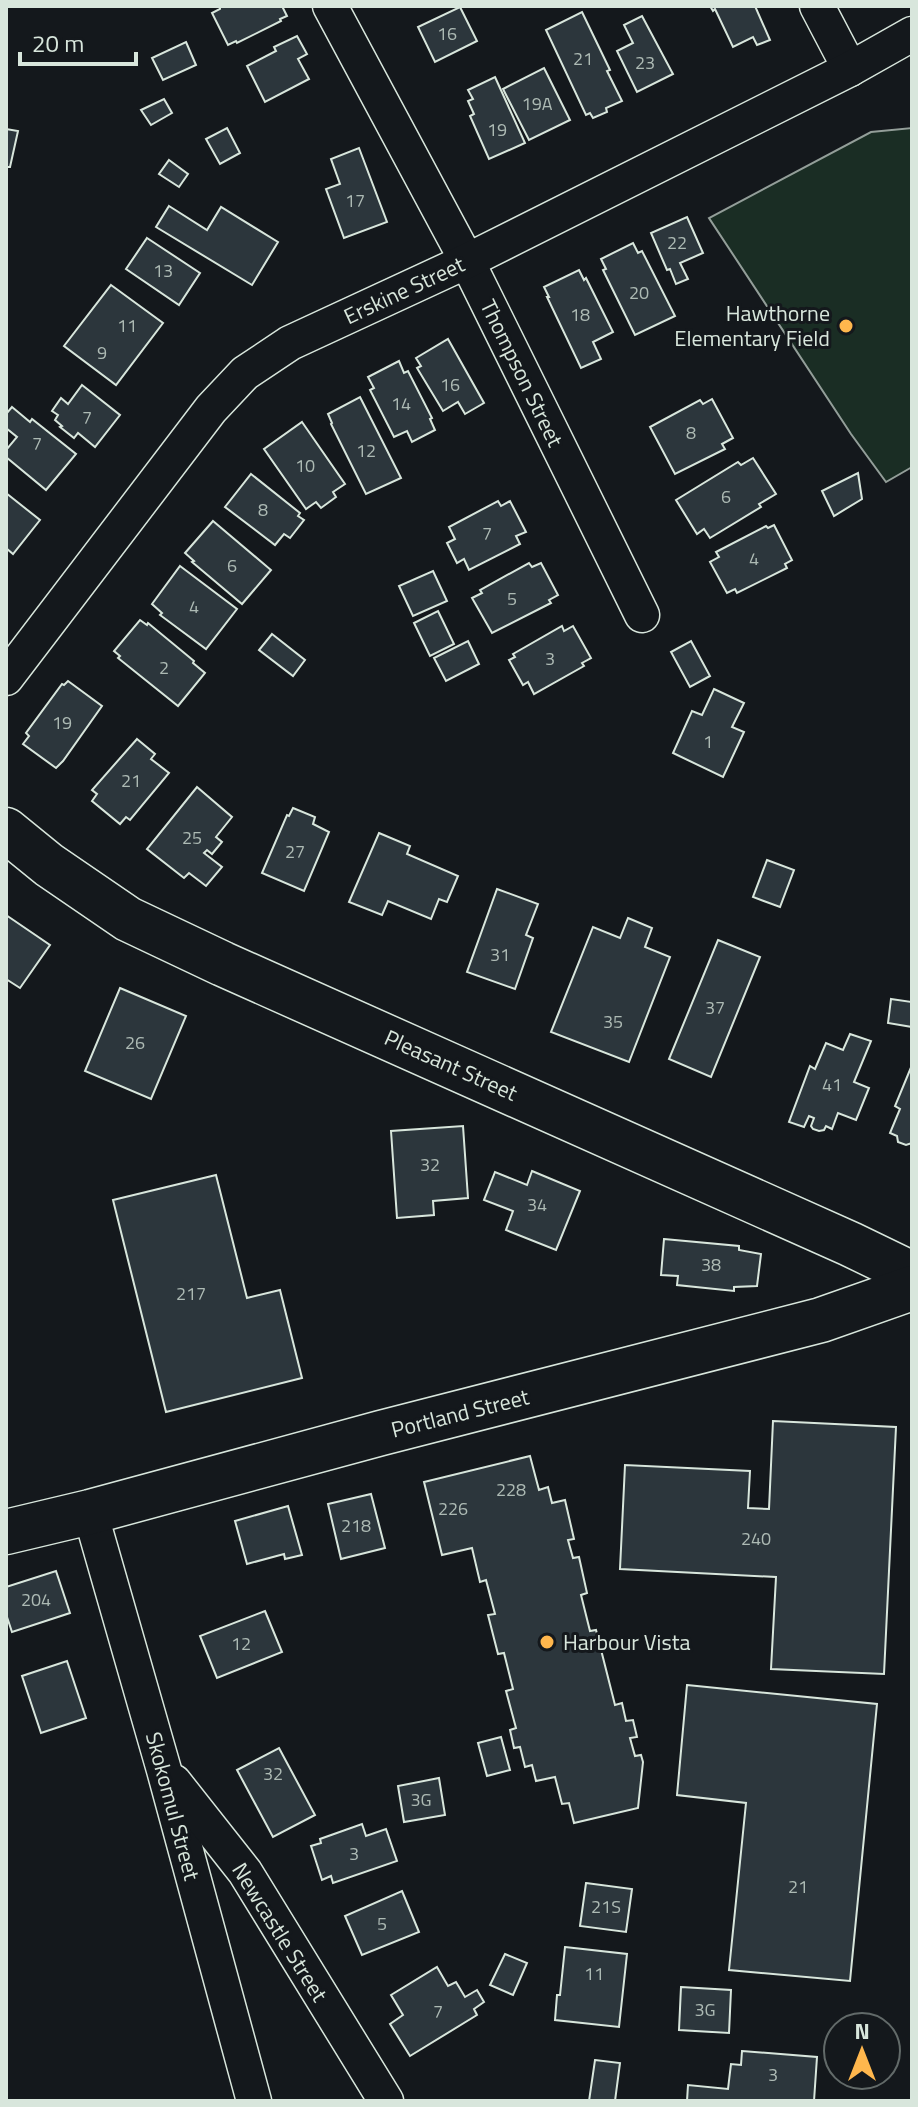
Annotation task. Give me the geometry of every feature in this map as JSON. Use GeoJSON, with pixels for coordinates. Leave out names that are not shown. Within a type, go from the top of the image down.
{"type":"FeatureCollection","features":[{"type":"Feature","properties":{"kind":"main road","name":"Pleasant Street"},"geometry":{"type":"LineString","coordinates":[[6,830],[49,865],[128,919],[912,1274]]}},
{"type":"Feature","properties":{"kind":"main road","name":"Portland Street"},"geometry":{"type":"LineString","coordinates":[[6,1532],[821,1320],[912,1288]]}},
{"type":"Feature","properties":{"kind":"street","name":"Thompson Street"},"geometry":{"type":"LineString","coordinates":[[330,6],[467,261],[642,615]]}},
{"type":"Feature","properties":{"kind":"street"},"geometry":{"type":"LineString","coordinates":[[817,6],[850,69]]}},
{"type":"Feature","properties":{"kind":"street","name":"Erskine Street"},"geometry":{"type":"LineString","coordinates":[[6,678],[211,409],[245,373],[290,343],[467,261],[850,69],[912,34]]}},
{"type":"Feature","properties":{"kind":"street","name":"Skokomul Street"},"geometry":{"type":"LineString","coordinates":[[90,1512],[254,2101]]}},
{"type":"Feature","properties":{"kind":"street","name":"Newcastle Street"},"geometry":{"type":"LineString","coordinates":[[164,1770],[245,1872],[386,2101]]}},
{"type":"Feature","properties":{"kind":"green space","name":"Hawthorne Elementary Field"},"geometry":{"type":"Polygon","coordinates":[[[912,128],[912,467],[886,482],[709,218],[871,132],[912,128]]]}},
{"type":"Feature","properties":{"kind":"building"},"geometry":{"type":"Polygon","coordinates":[[[220,6],[282,6],[287,16],[281,21],[228,45],[212,13],[220,6]]]}},
{"type":"Feature","properties":{"kind":"building"},"geometry":{"type":"Polygon","coordinates":[[[710,6],[755,6],[770,40],[757,45],[753,37],[733,47],[715,9],[713,11],[710,6]]]}},
{"type":"Feature","properties":{"kind":"building"},"geometry":{"type":"Polygon","coordinates":[[[460,7],[477,41],[435,62],[418,27],[460,7]]]}},
{"type":"Feature","properties":{"kind":"building"},"geometry":{"type":"Polygon","coordinates":[[[582,12],[622,101],[593,118],[590,113],[586,115],[546,30],[582,12]]]}},
{"type":"Feature","properties":{"kind":"building"},"geometry":{"type":"Polygon","coordinates":[[[642,16],[673,74],[637,92],[617,51],[633,43],[624,25],[642,16]]]}},
{"type":"Feature","properties":{"kind":"building"},"geometry":{"type":"Polygon","coordinates":[[[297,36],[307,54],[298,59],[309,79],[265,102],[247,66],[276,51],[274,47],[297,36]]]}},
{"type":"Feature","properties":{"kind":"building"},"geometry":{"type":"Polygon","coordinates":[[[186,42],[196,65],[163,80],[152,58],[186,42]]]}},
{"type":"Feature","properties":{"kind":"building"},"geometry":{"type":"Polygon","coordinates":[[[544,68],[570,120],[529,140],[503,89],[544,68]]]}},
{"type":"Feature","properties":{"kind":"building"},"geometry":{"type":"Polygon","coordinates":[[[495,77],[525,143],[489,159],[470,116],[474,114],[468,101],[473,99],[468,90],[495,77]]]}},
{"type":"Feature","properties":{"kind":"building"},"geometry":{"type":"Polygon","coordinates":[[[164,99],[172,113],[151,125],[141,110],[164,99]]]}},
{"type":"Feature","properties":{"kind":"building"},"geometry":{"type":"Polygon","coordinates":[[[227,128],[240,153],[220,164],[206,139],[227,128]]]}},
{"type":"Feature","properties":{"kind":"building"},"geometry":{"type":"Polygon","coordinates":[[[6,129],[18,131],[6,175],[6,129]]]}},
{"type":"Feature","properties":{"kind":"building"},"geometry":{"type":"Polygon","coordinates":[[[359,148],[387,222],[344,238],[326,189],[340,184],[331,159],[359,148]]]}},
{"type":"Feature","properties":{"kind":"building"},"geometry":{"type":"Polygon","coordinates":[[[169,160],[188,174],[179,187],[159,174],[169,160]]]}},
{"type":"Feature","properties":{"kind":"building"},"geometry":{"type":"Polygon","coordinates":[[[169,206],[207,230],[221,207],[278,242],[252,285],[156,227],[169,206]]]}},
{"type":"Feature","properties":{"kind":"building"},"geometry":{"type":"Polygon","coordinates":[[[687,217],[703,253],[680,263],[688,279],[676,284],[651,233],[687,217]]]}},
{"type":"Feature","properties":{"kind":"building"},"geometry":{"type":"Polygon","coordinates":[[[147,238],[200,273],[179,305],[126,269],[147,238]]]}},
{"type":"Feature","properties":{"kind":"building"},"geometry":{"type":"Polygon","coordinates":[[[633,243],[638,253],[642,251],[675,316],[635,335],[603,270],[606,269],[601,259],[633,243]]]}},
{"type":"Feature","properties":{"kind":"building"},"geometry":{"type":"Polygon","coordinates":[[[579,270],[613,332],[593,342],[601,359],[581,368],[544,287],[579,270]]]}},
{"type":"Feature","properties":{"kind":"building"},"geometry":{"type":"Polygon","coordinates":[[[111,285],[163,323],[116,385],[64,346],[111,285]]]}},
{"type":"Feature","properties":{"kind":"building"},"geometry":{"type":"Polygon","coordinates":[[[448,339],[484,403],[465,414],[458,402],[443,411],[417,368],[421,366],[416,358],[448,339]]]}},
{"type":"Feature","properties":{"kind":"building"},"geometry":{"type":"Polygon","coordinates":[[[399,361],[404,373],[408,371],[435,430],[412,442],[407,431],[394,437],[370,390],[374,388],[368,377],[399,361]]]}},
{"type":"Feature","properties":{"kind":"building"},"geometry":{"type":"Polygon","coordinates":[[[82,385],[120,415],[95,447],[78,433],[74,438],[60,427],[55,420],[58,415],[52,411],[61,398],[68,404],[82,385]]]}},
{"type":"Feature","properties":{"kind":"building"},"geometry":{"type":"Polygon","coordinates":[[[360,397],[401,478],[366,494],[328,414],[360,397]]]}},
{"type":"Feature","properties":{"kind":"building"},"geometry":{"type":"Polygon","coordinates":[[[712,399],[733,438],[722,444],[725,449],[675,474],[650,427],[700,400],[703,404],[712,399]]]}},
{"type":"Feature","properties":{"kind":"building"},"geometry":{"type":"Polygon","coordinates":[[[12,407],[76,454],[46,490],[6,457],[6,450],[17,437],[6,428],[6,414],[12,407]]]}},
{"type":"Feature","properties":{"kind":"building"},"geometry":{"type":"Polygon","coordinates":[[[302,422],[345,484],[333,492],[336,497],[321,508],[316,502],[306,509],[264,449],[302,422]]]}},
{"type":"Feature","properties":{"kind":"building"},"geometry":{"type":"Polygon","coordinates":[[[753,458],[776,494],[759,504],[761,507],[710,538],[704,529],[697,534],[676,500],[738,462],[741,465],[753,458]]]}},
{"type":"Feature","properties":{"kind":"building"},"geometry":{"type":"Polygon","coordinates":[[[858,473],[862,499],[834,516],[822,491],[858,473]]]}},
{"type":"Feature","properties":{"kind":"building"},"geometry":{"type":"Polygon","coordinates":[[[251,474],[300,513],[298,516],[304,520],[290,538],[284,534],[275,545],[225,507],[251,474]]]}},
{"type":"Feature","properties":{"kind":"building"},"geometry":{"type":"Polygon","coordinates":[[[6,493],[40,520],[13,554],[6,548],[6,493]]]}},
{"type":"Feature","properties":{"kind":"building"},"geometry":{"type":"Polygon","coordinates":[[[498,501],[501,506],[510,501],[526,532],[516,536],[520,544],[469,570],[464,559],[457,563],[447,543],[455,539],[449,527],[498,501]]]}},
{"type":"Feature","properties":{"kind":"building"},"geometry":{"type":"Polygon","coordinates":[[[213,521],[271,570],[242,604],[185,553],[213,521]]]}},
{"type":"Feature","properties":{"kind":"building"},"geometry":{"type":"Polygon","coordinates":[[[774,525],[792,560],[785,564],[787,568],[737,593],[735,589],[727,593],[710,562],[719,557],[716,552],[766,526],[774,525]]]}},
{"type":"Feature","properties":{"kind":"building"},"geometry":{"type":"Polygon","coordinates":[[[529,563],[532,567],[541,563],[558,595],[549,600],[551,603],[492,633],[472,598],[482,593],[480,590],[529,563]]]}},
{"type":"Feature","properties":{"kind":"building"},"geometry":{"type":"Polygon","coordinates":[[[180,566],[237,609],[206,649],[160,615],[162,613],[152,604],[180,566]]]}},
{"type":"Feature","properties":{"kind":"building"},"geometry":{"type":"Polygon","coordinates":[[[433,571],[447,601],[413,616],[399,586],[433,571]]]}},
{"type":"Feature","properties":{"kind":"building"},"geometry":{"type":"Polygon","coordinates":[[[438,611],[454,644],[430,656],[414,623],[438,611]]]}},
{"type":"Feature","properties":{"kind":"building"},"geometry":{"type":"Polygon","coordinates":[[[140,620],[148,623],[205,673],[178,706],[118,658],[120,656],[114,651],[140,620]]]}},
{"type":"Feature","properties":{"kind":"building"},"geometry":{"type":"Polygon","coordinates":[[[562,626],[564,631],[573,626],[591,658],[582,663],[584,666],[534,694],[528,682],[523,685],[509,660],[515,657],[513,654],[562,626]]]}},
{"type":"Feature","properties":{"kind":"building"},"geometry":{"type":"Polygon","coordinates":[[[272,634],[305,660],[293,676],[259,650],[272,634]]]}},
{"type":"Feature","properties":{"kind":"building"},"geometry":{"type":"Polygon","coordinates":[[[468,641],[479,664],[446,681],[434,658],[468,641]]]}},
{"type":"Feature","properties":{"kind":"building"},"geometry":{"type":"Polygon","coordinates":[[[691,641],[710,676],[690,687],[671,652],[691,641]]]}},
{"type":"Feature","properties":{"kind":"building"},"geometry":{"type":"Polygon","coordinates":[[[68,681],[102,706],[56,768],[23,744],[29,736],[26,733],[62,684],[68,681]]]}},
{"type":"Feature","properties":{"kind":"building"},"geometry":{"type":"Polygon","coordinates":[[[714,689],[744,703],[732,727],[744,732],[723,777],[673,753],[692,711],[702,715],[714,689]]]}},
{"type":"Feature","properties":{"kind":"building"},"geometry":{"type":"Polygon","coordinates":[[[137,739],[155,754],[151,759],[169,773],[130,820],[126,817],[120,824],[92,801],[97,794],[92,790],[137,739]]]}},
{"type":"Feature","properties":{"kind":"building"},"geometry":{"type":"Polygon","coordinates":[[[197,787],[232,817],[216,837],[222,842],[212,854],[207,850],[204,853],[222,867],[206,886],[189,873],[184,878],[147,849],[197,787]]]}},
{"type":"Feature","properties":{"kind":"building"},"geometry":{"type":"Polygon","coordinates":[[[293,808],[315,817],[313,824],[329,832],[304,891],[262,873],[287,815],[293,808]]]}},
{"type":"Feature","properties":{"kind":"building"},"geometry":{"type":"Polygon","coordinates":[[[379,833],[410,846],[407,854],[458,876],[447,902],[439,899],[431,919],[388,901],[382,915],[349,902],[379,833]]]}},
{"type":"Feature","properties":{"kind":"building"},"geometry":{"type":"Polygon","coordinates":[[[767,860],[794,870],[780,907],[753,897],[767,860]]]}},
{"type":"Feature","properties":{"kind":"building"},"geometry":{"type":"Polygon","coordinates":[[[497,889],[538,904],[526,935],[533,938],[515,989],[467,972],[497,889]]]}},
{"type":"Feature","properties":{"kind":"building"},"geometry":{"type":"Polygon","coordinates":[[[6,915],[50,945],[20,988],[6,979],[6,915]]]}},
{"type":"Feature","properties":{"kind":"building"},"geometry":{"type":"Polygon","coordinates":[[[628,918],[652,928],[645,947],[670,957],[629,1062],[551,1032],[593,927],[620,938],[628,918]]]}},
{"type":"Feature","properties":{"kind":"building"},"geometry":{"type":"Polygon","coordinates":[[[718,940],[760,957],[711,1077],[669,1059],[718,940]]]}},
{"type":"Feature","properties":{"kind":"building"},"geometry":{"type":"Polygon","coordinates":[[[120,988],[186,1016],[151,1099],[85,1071],[120,988]]]}},
{"type":"Feature","properties":{"kind":"building"},"geometry":{"type":"Polygon","coordinates":[[[891,999],[912,1002],[912,1027],[888,1023],[891,999]]]}},
{"type":"Feature","properties":{"kind":"building"},"geometry":{"type":"Polygon","coordinates":[[[850,1034],[871,1041],[854,1082],[869,1088],[856,1120],[838,1113],[832,1129],[826,1126],[819,1131],[811,1126],[814,1118],[809,1116],[804,1127],[789,1122],[810,1066],[815,1069],[826,1043],[843,1050],[850,1034]]]}},
{"type":"Feature","properties":{"kind":"building"},"geometry":{"type":"Polygon","coordinates":[[[912,1065],[912,1143],[906,1145],[890,1133],[900,1109],[895,1106],[912,1065]]]}},
{"type":"Feature","properties":{"kind":"building"},"geometry":{"type":"Polygon","coordinates":[[[463,1126],[468,1198],[433,1201],[434,1215],[397,1218],[391,1131],[463,1126]]]}},
{"type":"Feature","properties":{"kind":"building"},"geometry":{"type":"Polygon","coordinates":[[[532,1171],[580,1191],[556,1250],[506,1230],[513,1211],[484,1200],[495,1172],[527,1185],[532,1171]]]}},
{"type":"Feature","properties":{"kind":"building"},"geometry":{"type":"Polygon","coordinates":[[[216,1175],[247,1298],[280,1290],[302,1378],[166,1412],[113,1200],[216,1175]]]}},
{"type":"Feature","properties":{"kind":"building"},"geometry":{"type":"Polygon","coordinates":[[[664,1239],[739,1246],[739,1250],[761,1254],[757,1286],[734,1287],[734,1291],[677,1285],[678,1276],[661,1275],[664,1239]]]}},
{"type":"Feature","properties":{"kind":"building"},"geometry":{"type":"Polygon","coordinates":[[[773,1421],[896,1427],[884,1674],[771,1669],[776,1577],[620,1569],[625,1465],[750,1471],[748,1508],[769,1509],[773,1421]]]}},
{"type":"Feature","properties":{"kind":"building","name":"Harbour Vista"},"geometry":{"type":"Polygon","coordinates":[[[530,1456],[539,1490],[548,1487],[552,1503],[565,1500],[574,1539],[568,1540],[573,1558],[579,1557],[587,1593],[581,1595],[590,1631],[596,1630],[615,1705],[622,1703],[626,1721],[633,1720],[637,1737],[630,1738],[635,1756],[641,1755],[643,1762],[638,1808],[574,1823],[569,1803],[562,1804],[555,1777],[536,1781],[532,1765],[525,1767],[520,1747],[514,1748],[510,1730],[516,1728],[506,1691],[513,1689],[504,1653],[498,1654],[488,1615],[495,1614],[486,1580],[480,1582],[472,1548],[442,1555],[424,1482],[530,1456]]]}},
{"type":"Feature","properties":{"kind":"building"},"geometry":{"type":"Polygon","coordinates":[[[371,1494],[385,1548],[341,1559],[328,1504],[371,1494]]]}},
{"type":"Feature","properties":{"kind":"building"},"geometry":{"type":"Polygon","coordinates":[[[288,1506],[302,1555],[285,1559],[284,1554],[247,1564],[235,1521],[288,1506]]]}},
{"type":"Feature","properties":{"kind":"building"},"geometry":{"type":"Polygon","coordinates":[[[56,1571],[70,1613],[12,1632],[6,1614],[6,1587],[56,1571]]]}},
{"type":"Feature","properties":{"kind":"building"},"geometry":{"type":"Polygon","coordinates":[[[265,1611],[282,1652],[217,1678],[200,1636],[265,1611]]]}},
{"type":"Feature","properties":{"kind":"building"},"geometry":{"type":"Polygon","coordinates":[[[67,1661],[86,1718],[41,1733],[22,1676],[67,1661]]]}},
{"type":"Feature","properties":{"kind":"building"},"geometry":{"type":"Polygon","coordinates":[[[687,1685],[877,1704],[850,1981],[729,1970],[746,1803],[677,1795],[687,1685]]]}},
{"type":"Feature","properties":{"kind":"building"},"geometry":{"type":"Polygon","coordinates":[[[501,1737],[510,1770],[487,1776],[478,1743],[501,1737]]]}},
{"type":"Feature","properties":{"kind":"building"},"geometry":{"type":"Polygon","coordinates":[[[279,1748],[315,1815],[273,1837],[237,1770],[279,1748]]]}},
{"type":"Feature","properties":{"kind":"building"},"geometry":{"type":"Polygon","coordinates":[[[439,1778],[445,1815],[404,1822],[398,1786],[439,1778]]]}},
{"type":"Feature","properties":{"kind":"building"},"geometry":{"type":"Polygon","coordinates":[[[362,1824],[366,1836],[386,1829],[397,1861],[333,1883],[331,1876],[322,1880],[311,1846],[321,1843],[320,1839],[362,1824]]]}},
{"type":"Feature","properties":{"kind":"building"},"geometry":{"type":"Polygon","coordinates":[[[586,1883],[632,1889],[626,1932],[580,1926],[586,1883]]]}},
{"type":"Feature","properties":{"kind":"building"},"geometry":{"type":"Polygon","coordinates":[[[402,1891],[419,1932],[362,1955],[345,1916],[402,1891]]]}},
{"type":"Feature","properties":{"kind":"building"},"geometry":{"type":"Polygon","coordinates":[[[565,1947],[627,1954],[619,2027],[555,2020],[565,1947]]]}},
{"type":"Feature","properties":{"kind":"building"},"geometry":{"type":"Polygon","coordinates":[[[505,1954],[527,1963],[513,1995],[490,1985],[505,1954]]]}},
{"type":"Feature","properties":{"kind":"building"},"geometry":{"type":"Polygon","coordinates":[[[437,1967],[448,1986],[456,1982],[465,1997],[477,1990],[484,2002],[474,2009],[477,2015],[410,2056],[390,2024],[403,2015],[391,1995],[437,1967]]]}},
{"type":"Feature","properties":{"kind":"building"},"geometry":{"type":"Polygon","coordinates":[[[681,1987],[731,1990],[729,2033],[679,2030],[681,1987]]]}},
{"type":"Feature","properties":{"kind":"building"},"geometry":{"type":"Polygon","coordinates":[[[742,2051],[817,2057],[814,2101],[687,2101],[688,2085],[728,2089],[731,2064],[741,2065],[742,2051]]]}},
{"type":"Feature","properties":{"kind":"building"},"geometry":{"type":"Polygon","coordinates":[[[595,2060],[620,2063],[615,2101],[589,2101],[595,2060]]]}},
{"type":"Feature","properties":{"kind":"place","name":"Hawthorne Elementary Field"},"geometry":{"type":"Point","coordinates":[846,326]}},
{"type":"Feature","properties":{"kind":"place","name":"Harbour Vista"},"geometry":{"type":"Point","coordinates":[547,1642]}}]}
